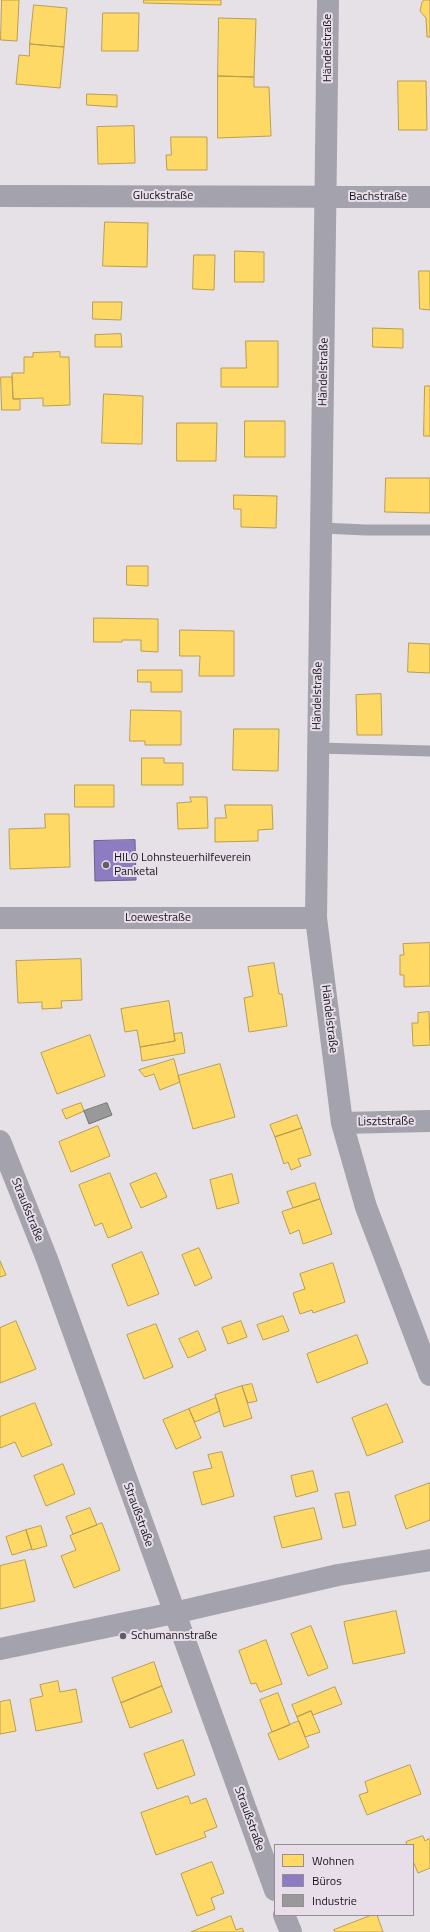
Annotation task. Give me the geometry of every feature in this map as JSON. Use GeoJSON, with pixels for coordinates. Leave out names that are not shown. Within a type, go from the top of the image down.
{"type":"FeatureCollection","features":[{"type":"Feature","properties":{"kind":"street","name":"Händelstraße"},"geometry":{"type":"LineString","coordinates":[[328,0],[327,196],[317,748],[316,918],[342,1123],[366,1207],[430,1375]]}},
{"type":"Feature","properties":{"kind":"street","name":"Gluckstraße"},"geometry":{"type":"LineString","coordinates":[[0,196],[327,196]]}},
{"type":"Feature","properties":{"kind":"street","name":"Bachstraße"},"geometry":{"type":"LineString","coordinates":[[327,196],[430,197]]}},
{"type":"Feature","properties":{"kind":"street","name":"Loewestraße"},"geometry":{"type":"LineString","coordinates":[[0,918],[316,918]]}},
{"type":"Feature","properties":{"kind":"street","name":"Lisztstraße"},"geometry":{"type":"LineString","coordinates":[[342,1123],[430,1122]]}},
{"type":"Feature","properties":{"kind":"street","name":"Straußstraße"},"geometry":{"type":"LineString","coordinates":[[0,1141],[47,1259],[274,1887]]}},
{"type":"Feature","properties":{"kind":"street"},"geometry":{"type":"LineString","coordinates":[[0,1649],[174,1613],[338,1574],[430,1560]]}},
{"type":"Feature","properties":{"kind":"street"},"geometry":{"type":"LineString","coordinates":[[284,1916],[290,1932]]}},
{"type":"Feature","properties":{"kind":"lane"},"geometry":{"type":"LineString","coordinates":[[322,528],[430,530]]}},
{"type":"Feature","properties":{"kind":"lane"},"geometry":{"type":"LineString","coordinates":[[317,748],[430,751]]}},
{"type":"Feature","properties":{"kind":"building: Wohnen"},"geometry":{"type":"Polygon","coordinates":[[[2,0],[19,0],[17,41],[1,40],[2,0]]]}},
{"type":"Feature","properties":{"kind":"building: Wohnen"},"geometry":{"type":"Polygon","coordinates":[[[144,0],[221,0],[221,5],[144,3],[144,0]]]}},
{"type":"Feature","properties":{"kind":"building: Wohnen"},"geometry":{"type":"Polygon","coordinates":[[[425,0],[430,0],[430,37],[427,37],[426,18],[420,11],[422,2],[425,0]]]}},
{"type":"Feature","properties":{"kind":"building: Wohnen"},"geometry":{"type":"Polygon","coordinates":[[[34,5],[67,8],[64,47],[30,44],[34,5]]]}},
{"type":"Feature","properties":{"kind":"building: Wohnen"},"geometry":{"type":"Polygon","coordinates":[[[103,13],[139,13],[138,51],[102,51],[103,13]]]}},
{"type":"Feature","properties":{"kind":"building: Wohnen"},"geometry":{"type":"Polygon","coordinates":[[[219,18],[256,19],[254,77],[218,76],[219,18]]]}},
{"type":"Feature","properties":{"kind":"building: Wohnen"},"geometry":{"type":"Polygon","coordinates":[[[30,44],[64,47],[60,88],[16,84],[19,55],[29,56],[30,44]]]}},
{"type":"Feature","properties":{"kind":"building: Wohnen"},"geometry":{"type":"Polygon","coordinates":[[[218,76],[254,77],[254,87],[269,87],[271,136],[218,138],[218,76]]]}},
{"type":"Feature","properties":{"kind":"building: Wohnen"},"geometry":{"type":"Polygon","coordinates":[[[398,81],[426,81],[427,130],[399,130],[398,81]]]}},
{"type":"Feature","properties":{"kind":"building: Wohnen"},"geometry":{"type":"Polygon","coordinates":[[[87,94],[117,95],[117,107],[87,105],[87,94]]]}},
{"type":"Feature","properties":{"kind":"building: Wohnen"},"geometry":{"type":"Polygon","coordinates":[[[134,126],[135,163],[98,164],[97,127],[134,126]]]}},
{"type":"Feature","properties":{"kind":"building: Wohnen"},"geometry":{"type":"Polygon","coordinates":[[[171,137],[207,137],[207,170],[167,170],[166,155],[171,155],[171,137]]]}},
{"type":"Feature","properties":{"kind":"building: Wohnen"},"geometry":{"type":"Polygon","coordinates":[[[105,222],[148,223],[147,267],[103,266],[105,222]]]}},
{"type":"Feature","properties":{"kind":"building: Wohnen"},"geometry":{"type":"Polygon","coordinates":[[[235,251],[264,252],[264,282],[235,282],[235,251]]]}},
{"type":"Feature","properties":{"kind":"building: Wohnen"},"geometry":{"type":"Polygon","coordinates":[[[194,255],[215,255],[214,290],[193,289],[194,255]]]}},
{"type":"Feature","properties":{"kind":"building: Wohnen"},"geometry":{"type":"Polygon","coordinates":[[[419,271],[430,271],[430,310],[420,309],[419,271]]]}},
{"type":"Feature","properties":{"kind":"building: Wohnen"},"geometry":{"type":"Polygon","coordinates":[[[93,302],[122,302],[121,320],[93,319],[93,302]]]}},
{"type":"Feature","properties":{"kind":"building: Wohnen"},"geometry":{"type":"Polygon","coordinates":[[[373,328],[403,329],[403,348],[373,347],[373,328]]]}},
{"type":"Feature","properties":{"kind":"building: Wohnen"},"geometry":{"type":"Polygon","coordinates":[[[121,334],[122,347],[95,347],[95,335],[121,334]]]}},
{"type":"Feature","properties":{"kind":"building: Wohnen"},"geometry":{"type":"Polygon","coordinates":[[[246,341],[278,341],[278,387],[221,387],[221,368],[246,368],[246,341]]]}},
{"type":"Feature","properties":{"kind":"building: Wohnen"},"geometry":{"type":"Polygon","coordinates":[[[60,352],[60,357],[69,357],[70,405],[43,406],[43,398],[13,399],[12,373],[24,373],[24,357],[33,357],[33,353],[60,352]]]}},
{"type":"Feature","properties":{"kind":"building: Wohnen"},"geometry":{"type":"Polygon","coordinates":[[[1,377],[12,377],[13,399],[20,399],[20,410],[2,410],[1,377]]]}},
{"type":"Feature","properties":{"kind":"building: Wohnen"},"geometry":{"type":"Polygon","coordinates":[[[425,386],[430,386],[430,436],[424,436],[425,386]]]}},
{"type":"Feature","properties":{"kind":"building: Wohnen"},"geometry":{"type":"Polygon","coordinates":[[[104,394],[143,396],[142,444],[102,443],[104,394]]]}},
{"type":"Feature","properties":{"kind":"building: Wohnen"},"geometry":{"type":"Polygon","coordinates":[[[245,421],[285,421],[285,457],[245,457],[245,421]]]}},
{"type":"Feature","properties":{"kind":"building: Wohnen"},"geometry":{"type":"Polygon","coordinates":[[[177,423],[217,423],[216,461],[177,461],[177,423]]]}},
{"type":"Feature","properties":{"kind":"building: Wohnen"},"geometry":{"type":"Polygon","coordinates":[[[386,478],[430,478],[430,513],[385,512],[386,478]]]}},
{"type":"Feature","properties":{"kind":"building: Wohnen"},"geometry":{"type":"Polygon","coordinates":[[[234,495],[277,496],[276,528],[241,527],[241,509],[234,509],[234,495]]]}},
{"type":"Feature","properties":{"kind":"building: Wohnen"},"geometry":{"type":"Polygon","coordinates":[[[127,566],[148,566],[148,586],[127,585],[127,566]]]}},
{"type":"Feature","properties":{"kind":"building: Wohnen"},"geometry":{"type":"Polygon","coordinates":[[[94,618],[158,619],[158,652],[141,651],[141,640],[94,642],[94,618]]]}},
{"type":"Feature","properties":{"kind":"building: Wohnen"},"geometry":{"type":"Polygon","coordinates":[[[180,630],[234,631],[234,676],[199,676],[200,656],[180,656],[180,630]]]}},
{"type":"Feature","properties":{"kind":"building: Wohnen"},"geometry":{"type":"Polygon","coordinates":[[[409,643],[430,644],[430,673],[408,672],[409,643]]]}},
{"type":"Feature","properties":{"kind":"building: Wohnen"},"geometry":{"type":"Polygon","coordinates":[[[138,670],[182,670],[182,692],[151,692],[151,682],[138,682],[138,670]]]}},
{"type":"Feature","properties":{"kind":"building: Wohnen"},"geometry":{"type":"Polygon","coordinates":[[[381,694],[382,735],[357,735],[356,695],[381,694]]]}},
{"type":"Feature","properties":{"kind":"building: Wohnen"},"geometry":{"type":"Polygon","coordinates":[[[131,710],[181,711],[181,745],[145,745],[145,741],[130,741],[131,710]]]}},
{"type":"Feature","properties":{"kind":"building: Wohnen"},"geometry":{"type":"Polygon","coordinates":[[[234,729],[279,729],[278,771],[233,770],[234,729]]]}},
{"type":"Feature","properties":{"kind":"building: Wohnen"},"geometry":{"type":"Polygon","coordinates":[[[142,758],[164,758],[164,763],[183,763],[183,785],[142,785],[142,758]]]}},
{"type":"Feature","properties":{"kind":"building: Wohnen"},"geometry":{"type":"Polygon","coordinates":[[[75,785],[114,785],[114,807],[75,807],[75,785]]]}},
{"type":"Feature","properties":{"kind":"building: Wohnen"},"geometry":{"type":"Polygon","coordinates":[[[190,797],[207,797],[208,828],[178,829],[177,803],[191,802],[190,797]]]}},
{"type":"Feature","properties":{"kind":"building: Wohnen"},"geometry":{"type":"Polygon","coordinates":[[[225,805],[272,805],[273,829],[258,830],[258,841],[215,842],[215,818],[226,818],[225,805]]]}},
{"type":"Feature","properties":{"kind":"building: Wohnen"},"geometry":{"type":"Polygon","coordinates":[[[45,814],[69,814],[70,867],[10,869],[9,829],[45,828],[45,814]]]}},
{"type":"Feature","properties":{"kind":"building: Wohnen"},"geometry":{"type":"Polygon","coordinates":[[[430,943],[430,986],[404,987],[404,975],[400,975],[400,955],[404,955],[403,944],[430,943]]]}},
{"type":"Feature","properties":{"kind":"building: Wohnen"},"geometry":{"type":"Polygon","coordinates":[[[81,959],[82,1000],[61,1001],[62,1008],[42,1009],[42,1002],[18,1003],[16,961],[81,959]]]}},
{"type":"Feature","properties":{"kind":"building: Wohnen"},"geometry":{"type":"Polygon","coordinates":[[[274,963],[279,994],[282,994],[287,1026],[249,1032],[244,998],[253,996],[248,967],[274,963]]]}},
{"type":"Feature","properties":{"kind":"building: Wohnen"},"geometry":{"type":"Polygon","coordinates":[[[169,1001],[175,1041],[140,1047],[137,1030],[125,1032],[121,1009],[169,1001]]]}},
{"type":"Feature","properties":{"kind":"building: Wohnen"},"geometry":{"type":"Polygon","coordinates":[[[429,1012],[430,1045],[413,1046],[412,1023],[418,1023],[418,1013],[429,1012]]]}},
{"type":"Feature","properties":{"kind":"building: Wohnen"},"geometry":{"type":"Polygon","coordinates":[[[182,1033],[185,1053],[142,1061],[140,1047],[175,1041],[174,1034],[182,1033]]]}},
{"type":"Feature","properties":{"kind":"building: Wohnen"},"geometry":{"type":"Polygon","coordinates":[[[90,1035],[105,1076],[57,1094],[41,1053],[90,1035]]]}},
{"type":"Feature","properties":{"kind":"building: Wohnen"},"geometry":{"type":"Polygon","coordinates":[[[174,1059],[180,1082],[160,1090],[154,1074],[145,1077],[139,1070],[174,1059]]]}},
{"type":"Feature","properties":{"kind":"building: Wohnen"},"geometry":{"type":"Polygon","coordinates":[[[220,1064],[235,1117],[193,1129],[178,1076],[220,1064]]]}},
{"type":"Feature","properties":{"kind":"building: Wohnen"},"geometry":{"type":"Polygon","coordinates":[[[81,1103],[84,1111],[66,1119],[62,1110],[81,1103]]]}},
{"type":"Feature","properties":{"kind":"building: Wohnen"},"geometry":{"type":"Polygon","coordinates":[[[297,1115],[302,1128],[275,1137],[270,1125],[297,1115]]]}},
{"type":"Feature","properties":{"kind":"building: Wohnen"},"geometry":{"type":"Polygon","coordinates":[[[98,1126],[110,1156],[71,1172],[59,1142],[98,1126]]]}},
{"type":"Feature","properties":{"kind":"building: Wohnen"},"geometry":{"type":"Polygon","coordinates":[[[302,1128],[311,1155],[298,1159],[301,1166],[291,1170],[288,1162],[284,1164],[275,1137],[302,1128]]]}},
{"type":"Feature","properties":{"kind":"building: Wohnen"},"geometry":{"type":"Polygon","coordinates":[[[110,1173],[132,1228],[108,1238],[102,1223],[95,1226],[79,1185],[110,1173]]]}},
{"type":"Feature","properties":{"kind":"building: Wohnen"},"geometry":{"type":"Polygon","coordinates":[[[156,1173],[167,1197],[141,1208],[130,1184],[156,1173]]]}},
{"type":"Feature","properties":{"kind":"building: Wohnen"},"geometry":{"type":"Polygon","coordinates":[[[232,1174],[239,1203],[217,1209],[210,1180],[232,1174]]]}},
{"type":"Feature","properties":{"kind":"building: Wohnen"},"geometry":{"type":"Polygon","coordinates":[[[315,1183],[320,1199],[293,1208],[287,1192],[315,1183]]]}},
{"type":"Feature","properties":{"kind":"building: Wohnen"},"geometry":{"type":"Polygon","coordinates":[[[320,1199],[332,1234],[303,1244],[299,1230],[290,1234],[282,1212],[320,1199]]]}},
{"type":"Feature","properties":{"kind":"building: Wohnen"},"geometry":{"type":"Polygon","coordinates":[[[199,1248],[212,1278],[195,1286],[182,1255],[199,1248]]]}},
{"type":"Feature","properties":{"kind":"building: Wohnen"},"geometry":{"type":"Polygon","coordinates":[[[142,1252],[159,1294],[128,1306],[112,1265],[142,1252]]]}},
{"type":"Feature","properties":{"kind":"building: Wohnen"},"geometry":{"type":"Polygon","coordinates":[[[0,1261],[6,1275],[0,1277],[0,1261]]]}},
{"type":"Feature","properties":{"kind":"building: Wohnen"},"geometry":{"type":"Polygon","coordinates":[[[333,1263],[345,1302],[313,1313],[312,1310],[300,1314],[293,1293],[305,1289],[300,1274],[333,1263]]]}},
{"type":"Feature","properties":{"kind":"building: Wohnen"},"geometry":{"type":"Polygon","coordinates":[[[283,1316],[289,1331],[263,1340],[257,1325],[283,1316]]]}},
{"type":"Feature","properties":{"kind":"building: Wohnen"},"geometry":{"type":"Polygon","coordinates":[[[16,1321],[36,1369],[0,1383],[0,1328],[16,1321]]]}},
{"type":"Feature","properties":{"kind":"building: Wohnen"},"geometry":{"type":"Polygon","coordinates":[[[241,1321],[247,1337],[228,1344],[222,1328],[241,1321]]]}},
{"type":"Feature","properties":{"kind":"building: Wohnen"},"geometry":{"type":"Polygon","coordinates":[[[156,1324],[173,1367],[144,1379],[127,1335],[156,1324]]]}},
{"type":"Feature","properties":{"kind":"building: Wohnen"},"geometry":{"type":"Polygon","coordinates":[[[198,1331],[206,1350],[188,1358],[179,1339],[198,1331]]]}},
{"type":"Feature","properties":{"kind":"building: Wohnen"},"geometry":{"type":"Polygon","coordinates":[[[357,1335],[368,1363],[317,1383],[307,1354],[357,1335]]]}},
{"type":"Feature","properties":{"kind":"building: Wohnen"},"geometry":{"type":"Polygon","coordinates":[[[252,1384],[257,1401],[248,1403],[242,1386],[252,1384]]]}},
{"type":"Feature","properties":{"kind":"building: Wohnen"},"geometry":{"type":"Polygon","coordinates":[[[242,1386],[252,1418],[224,1427],[215,1395],[242,1386]]]}},
{"type":"Feature","properties":{"kind":"building: Wohnen"},"geometry":{"type":"Polygon","coordinates":[[[216,1398],[220,1411],[195,1422],[189,1409],[216,1398]]]}},
{"type":"Feature","properties":{"kind":"building: Wohnen"},"geometry":{"type":"Polygon","coordinates":[[[35,1403],[52,1445],[22,1457],[15,1442],[0,1448],[0,1417],[35,1403]]]}},
{"type":"Feature","properties":{"kind":"building: Wohnen"},"geometry":{"type":"Polygon","coordinates":[[[387,1404],[403,1442],[367,1456],[352,1418],[387,1404]]]}},
{"type":"Feature","properties":{"kind":"building: Wohnen"},"geometry":{"type":"Polygon","coordinates":[[[189,1409],[201,1438],[176,1449],[163,1420],[189,1409]]]}},
{"type":"Feature","properties":{"kind":"building: Wohnen"},"geometry":{"type":"Polygon","coordinates":[[[222,1452],[234,1496],[202,1505],[193,1472],[212,1468],[208,1455],[222,1452]]]}},
{"type":"Feature","properties":{"kind":"building: Wohnen"},"geometry":{"type":"Polygon","coordinates":[[[63,1464],[75,1494],[46,1506],[34,1476],[63,1464]]]}},
{"type":"Feature","properties":{"kind":"building: Wohnen"},"geometry":{"type":"Polygon","coordinates":[[[313,1471],[318,1491],[296,1497],[291,1476],[313,1471]]]}},
{"type":"Feature","properties":{"kind":"building: Wohnen"},"geometry":{"type":"Polygon","coordinates":[[[430,1483],[430,1520],[406,1529],[395,1496],[430,1483]]]}},
{"type":"Feature","properties":{"kind":"building: Wohnen"},"geometry":{"type":"Polygon","coordinates":[[[349,1492],[356,1525],[343,1528],[335,1494],[349,1492]]]}},
{"type":"Feature","properties":{"kind":"building: Wohnen"},"geometry":{"type":"Polygon","coordinates":[[[90,1508],[97,1525],[73,1534],[66,1517],[90,1508]]]}},
{"type":"Feature","properties":{"kind":"building: Wohnen"},"geometry":{"type":"Polygon","coordinates":[[[314,1508],[322,1539],[282,1548],[274,1517],[314,1508]]]}},
{"type":"Feature","properties":{"kind":"building: Wohnen"},"geometry":{"type":"Polygon","coordinates":[[[102,1523],[120,1570],[74,1588],[61,1556],[76,1550],[70,1536],[102,1523]]]}},
{"type":"Feature","properties":{"kind":"building: Wohnen"},"geometry":{"type":"Polygon","coordinates":[[[41,1526],[47,1546],[32,1550],[26,1530],[41,1526]]]}},
{"type":"Feature","properties":{"kind":"building: Wohnen"},"geometry":{"type":"Polygon","coordinates":[[[26,1530],[32,1549],[12,1555],[6,1537],[26,1530]]]}},
{"type":"Feature","properties":{"kind":"building: Wohnen"},"geometry":{"type":"Polygon","coordinates":[[[25,1560],[35,1601],[0,1609],[0,1566],[25,1560]]]}},
{"type":"Feature","properties":{"kind":"building: Wohnen"},"geometry":{"type":"Polygon","coordinates":[[[396,1611],[405,1653],[353,1664],[344,1622],[396,1611]]]}},
{"type":"Feature","properties":{"kind":"building: Wohnen"},"geometry":{"type":"Polygon","coordinates":[[[311,1626],[328,1668],[308,1676],[291,1634],[311,1626]]]}},
{"type":"Feature","properties":{"kind":"building: Wohnen"},"geometry":{"type":"Polygon","coordinates":[[[266,1640],[282,1684],[260,1692],[256,1683],[251,1684],[239,1651],[266,1640]]]}},
{"type":"Feature","properties":{"kind":"building: Wohnen"},"geometry":{"type":"Polygon","coordinates":[[[154,1662],[162,1686],[121,1703],[112,1678],[154,1662]]]}},
{"type":"Feature","properties":{"kind":"building: Wohnen"},"geometry":{"type":"Polygon","coordinates":[[[58,1681],[60,1692],[76,1689],[82,1722],[36,1731],[30,1699],[43,1696],[40,1685],[58,1681]]]}},
{"type":"Feature","properties":{"kind":"building: Wohnen"},"geometry":{"type":"Polygon","coordinates":[[[162,1686],[172,1712],[130,1728],[121,1703],[162,1686]]]}},
{"type":"Feature","properties":{"kind":"building: Wohnen"},"geometry":{"type":"Polygon","coordinates":[[[335,1687],[342,1704],[313,1715],[311,1711],[297,1717],[292,1705],[335,1687]]]}},
{"type":"Feature","properties":{"kind":"building: Wohnen"},"geometry":{"type":"Polygon","coordinates":[[[278,1693],[290,1725],[272,1732],[260,1700],[278,1693]]]}},
{"type":"Feature","properties":{"kind":"building: Wohnen"},"geometry":{"type":"Polygon","coordinates":[[[10,1700],[16,1731],[0,1734],[0,1702],[10,1700]]]}},
{"type":"Feature","properties":{"kind":"building: Wohnen"},"geometry":{"type":"Polygon","coordinates":[[[311,1711],[320,1732],[305,1737],[297,1717],[311,1711]]]}},
{"type":"Feature","properties":{"kind":"building: Wohnen"},"geometry":{"type":"Polygon","coordinates":[[[299,1721],[309,1747],[279,1760],[268,1734],[299,1721]]]}},
{"type":"Feature","properties":{"kind":"building: Wohnen"},"geometry":{"type":"Polygon","coordinates":[[[183,1740],[195,1775],[157,1789],[144,1754],[183,1740]]]}},
{"type":"Feature","properties":{"kind":"building: Wohnen"},"geometry":{"type":"Polygon","coordinates":[[[410,1765],[421,1794],[367,1815],[359,1795],[368,1792],[365,1782],[410,1765]]]}},
{"type":"Feature","properties":{"kind":"building: Wohnen"},"geometry":{"type":"Polygon","coordinates":[[[188,1796],[191,1804],[206,1798],[217,1827],[204,1832],[206,1837],[156,1855],[141,1813],[188,1796]]]}},
{"type":"Feature","properties":{"kind":"building: Wohnen"},"geometry":{"type":"Polygon","coordinates":[[[423,1836],[425,1841],[430,1838],[430,1868],[418,1873],[414,1863],[414,1844],[407,1844],[406,1842],[423,1836]]]}},
{"type":"Feature","properties":{"kind":"building: Wohnen"},"geometry":{"type":"Polygon","coordinates":[[[212,1862],[224,1893],[211,1898],[215,1909],[197,1916],[181,1874],[212,1862]]]}},
{"type":"Feature","properties":{"kind":"building: Wohnen"},"geometry":{"type":"Polygon","coordinates":[[[231,1916],[236,1930],[242,1928],[244,1932],[191,1932],[231,1916]]]}},
{"type":"Feature","properties":{"kind":"building: Wohnen"},"geometry":{"type":"Polygon","coordinates":[[[369,1916],[377,1916],[383,1932],[335,1932],[334,1930],[369,1916]]]}},
{"type":"Feature","properties":{"kind":"building: Büros"},"geometry":{"type":"Polygon","coordinates":[[[135,840],[136,880],[95,881],[94,841],[135,840]]]}},
{"type":"Feature","properties":{"kind":"building: Industrie"},"geometry":{"type":"Polygon","coordinates":[[[107,1103],[112,1115],[89,1124],[84,1111],[107,1103]]]}},
{"type":"Feature","properties":{"kind":"place","name":"HILO Lohnsteuerhilfeverein Panketal"},"geometry":{"type":"Point","coordinates":[106,865]}},
{"type":"Feature","properties":{"kind":"place","name":"Schumannstraße"},"geometry":{"type":"Point","coordinates":[123,1636]}}]}
